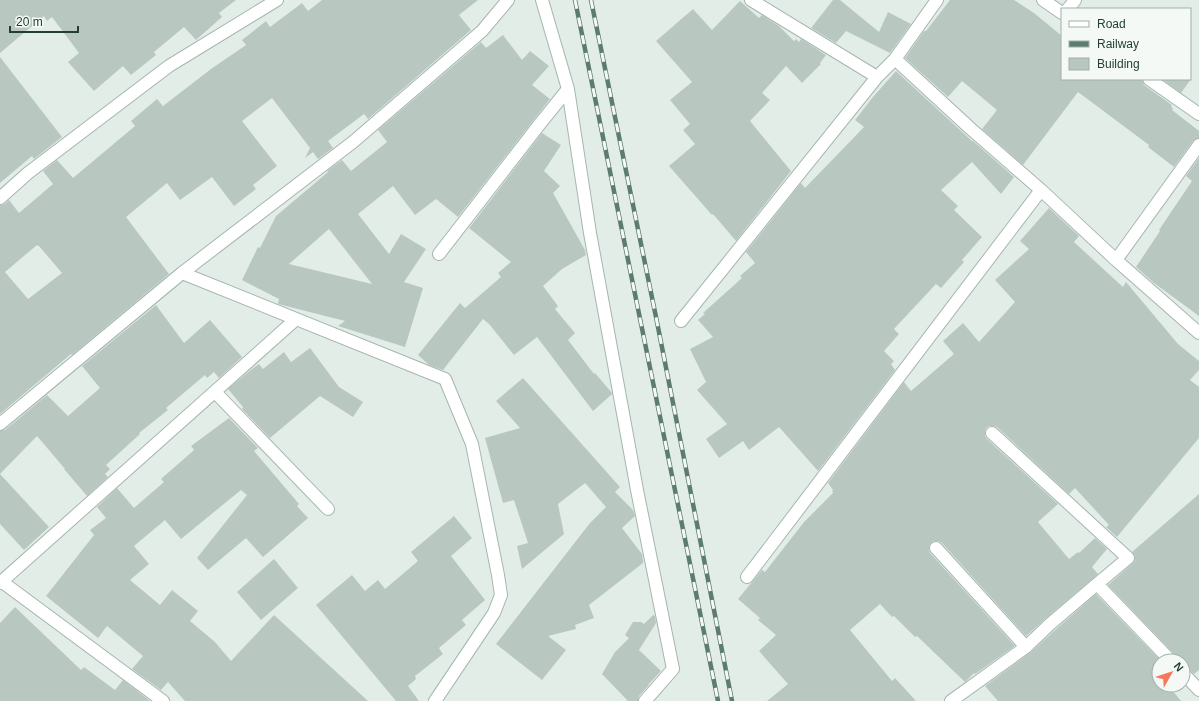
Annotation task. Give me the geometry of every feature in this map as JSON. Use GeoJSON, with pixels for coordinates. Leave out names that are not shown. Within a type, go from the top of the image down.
{"type":"FeatureCollection","features":[{"type":"Feature","properties":{"kind":"street"},"geometry":{"type":"LineString","coordinates":[[0,198],[28,173],[169,66],[277,0]]}},
{"type":"Feature","properties":{"kind":"street"},"geometry":{"type":"LineString","coordinates":[[0,424],[182,274],[353,142],[482,31],[508,0]]}},
{"type":"Feature","properties":{"kind":"street"},"geometry":{"type":"LineString","coordinates":[[542,0],[568,89],[590,233],[637,490],[673,669],[645,701]]}},
{"type":"Feature","properties":{"kind":"street"},"geometry":{"type":"LineString","coordinates":[[752,0],[877,77]]}},
{"type":"Feature","properties":{"kind":"street"},"geometry":{"type":"LineString","coordinates":[[681,321],[877,77],[895,59],[937,0]]}},
{"type":"Feature","properties":{"kind":"street"},"geometry":{"type":"LineString","coordinates":[[1043,0],[1061,12]]}},
{"type":"Feature","properties":{"kind":"street"},"geometry":{"type":"LineString","coordinates":[[1069,8],[1075,0]]}},
{"type":"Feature","properties":{"kind":"street"},"geometry":{"type":"LineString","coordinates":[[895,59],[971,129],[1041,190],[1116,260],[1199,333]]}},
{"type":"Feature","properties":{"kind":"street"},"geometry":{"type":"LineString","coordinates":[[1150,80],[1199,114]]}},
{"type":"Feature","properties":{"kind":"street"},"geometry":{"type":"LineString","coordinates":[[439,254],[568,89]]}},
{"type":"Feature","properties":{"kind":"street"},"geometry":{"type":"LineString","coordinates":[[1116,260],[1199,145]]}},
{"type":"Feature","properties":{"kind":"street"},"geometry":{"type":"LineString","coordinates":[[747,577],[1041,190]]}},
{"type":"Feature","properties":{"kind":"street"},"geometry":{"type":"LineString","coordinates":[[182,274],[444,378],[472,444],[501,595],[494,613],[436,701]]}},
{"type":"Feature","properties":{"kind":"street"},"geometry":{"type":"LineString","coordinates":[[163,701],[1,582],[295,320]]}},
{"type":"Feature","properties":{"kind":"street"},"geometry":{"type":"LineString","coordinates":[[215,392],[328,509]]}},
{"type":"Feature","properties":{"kind":"street"},"geometry":{"type":"LineString","coordinates":[[951,701],[1026,647],[1050,624],[1128,558],[992,433]]}},
{"type":"Feature","properties":{"kind":"street"},"geometry":{"type":"LineString","coordinates":[[936,548],[1026,647]]}},
{"type":"Feature","properties":{"kind":"street"},"geometry":{"type":"LineString","coordinates":[[1097,584],[1163,653]]}},
{"type":"Feature","properties":{"kind":"street"},"geometry":{"type":"LineString","coordinates":[[1191,682],[1199,690]]}},
{"type":"Feature","properties":{"kind":"building"},"geometry":{"type":"Polygon","coordinates":[[[0,0],[236,0],[219,13],[222,17],[196,40],[184,27],[154,52],[156,55],[131,75],[123,66],[94,91],[68,62],[79,53],[52,17],[47,21],[44,16],[0,53],[0,0]]]}},
{"type":"Feature","properties":{"kind":"building"},"geometry":{"type":"Polygon","coordinates":[[[322,0],[478,0],[459,15],[471,30],[368,119],[364,114],[328,141],[333,148],[318,159],[313,152],[305,158],[310,148],[272,98],[242,121],[277,166],[253,185],[256,189],[234,206],[212,177],[180,200],[167,183],[126,217],[169,274],[0,414],[0,205],[5,204],[9,200],[19,213],[53,184],[43,171],[57,160],[73,178],[135,126],[131,121],[157,99],[163,106],[211,69],[246,45],[242,40],[266,21],[270,27],[302,3],[308,11],[322,0]],[[37,245],[5,272],[28,299],[62,273],[37,245]]]}},
{"type":"Feature","properties":{"kind":"building"},"geometry":{"type":"Polygon","coordinates":[[[833,0],[840,0],[879,32],[888,12],[911,24],[890,53],[846,31],[836,43],[811,28],[833,0]]]}},
{"type":"Feature","properties":{"kind":"building"},"geometry":{"type":"Polygon","coordinates":[[[950,0],[1014,0],[1034,13],[1061,35],[1061,80],[1142,80],[1144,85],[1172,105],[1172,110],[1199,131],[1199,138],[1193,141],[1174,167],[1148,147],[1149,145],[1078,92],[1023,165],[982,129],[997,110],[962,81],[948,97],[905,58],[924,31],[926,31],[950,0]]]}},
{"type":"Feature","properties":{"kind":"building"},"geometry":{"type":"Polygon","coordinates":[[[740,1],[759,18],[762,15],[779,26],[794,41],[796,39],[799,42],[801,39],[826,55],[820,63],[821,64],[802,83],[786,66],[762,93],[770,100],[750,121],[791,171],[736,241],[669,166],[695,144],[683,130],[690,124],[670,100],[692,82],[656,41],[693,9],[712,30],[740,1]]]}},
{"type":"Feature","properties":{"kind":"building"},"geometry":{"type":"Polygon","coordinates":[[[503,35],[522,60],[530,51],[549,66],[532,85],[550,99],[458,217],[436,199],[415,215],[393,186],[358,214],[389,254],[401,234],[426,249],[404,282],[423,288],[405,347],[338,326],[345,321],[278,304],[279,299],[242,280],[258,247],[260,248],[276,216],[328,172],[327,171],[342,160],[351,171],[387,142],[378,130],[481,42],[486,48],[503,35]],[[329,229],[289,264],[372,284],[329,229]]]}},
{"type":"Feature","properties":{"kind":"building"},"geometry":{"type":"Polygon","coordinates":[[[0,57],[62,137],[34,159],[32,156],[0,183],[0,57]]]}},
{"type":"Feature","properties":{"kind":"building"},"geometry":{"type":"Polygon","coordinates":[[[896,71],[972,141],[1014,177],[1001,194],[972,162],[941,190],[958,206],[954,210],[982,237],[962,260],[964,262],[941,288],[936,284],[894,329],[899,334],[884,351],[894,361],[891,364],[895,370],[818,471],[779,427],[749,450],[743,441],[719,458],[706,439],[727,424],[697,390],[706,382],[690,349],[713,337],[698,320],[705,314],[703,313],[742,278],[740,276],[755,263],[746,252],[801,183],[805,188],[864,127],[855,120],[896,71]]]}},
{"type":"Feature","properties":{"kind":"building"},"geometry":{"type":"Polygon","coordinates":[[[1163,80],[1190,80],[1181,93],[1163,80]]]}},
{"type":"Feature","properties":{"kind":"building"},"geometry":{"type":"Polygon","coordinates":[[[542,133],[561,145],[544,171],[560,186],[553,193],[585,250],[586,255],[562,269],[543,286],[558,306],[555,309],[575,333],[568,340],[594,374],[595,373],[612,393],[593,411],[537,337],[514,355],[489,324],[483,319],[443,370],[429,365],[418,355],[460,303],[465,308],[501,277],[498,273],[511,262],[469,228],[542,133]]]}},
{"type":"Feature","properties":{"kind":"building"},"geometry":{"type":"Polygon","coordinates":[[[1199,158],[1199,316],[1154,283],[1136,267],[1192,181],[1186,176],[1199,158]]]}},
{"type":"Feature","properties":{"kind":"building"},"geometry":{"type":"Polygon","coordinates":[[[1049,208],[1079,236],[1074,242],[1123,287],[1126,282],[1178,344],[1199,361],[1199,370],[1190,380],[1199,387],[1199,438],[1117,537],[1106,527],[1109,525],[1075,488],[1069,494],[997,427],[989,426],[986,428],[985,432],[987,439],[1058,504],[1038,522],[1069,559],[1078,552],[1079,553],[1095,538],[1107,549],[1092,567],[1098,574],[1026,636],[942,543],[934,541],[929,546],[930,553],[1015,646],[975,674],[974,673],[965,682],[917,636],[915,637],[894,616],[892,617],[880,604],[850,630],[892,681],[895,678],[916,701],[767,701],[788,684],[759,651],[776,635],[758,620],[760,618],[738,599],[762,570],[765,572],[804,522],[833,493],[833,490],[828,483],[904,382],[911,391],[954,354],[943,341],[963,323],[979,342],[1015,302],[995,280],[1029,249],[1020,241],[1049,208]]]}},
{"type":"Feature","properties":{"kind":"building"},"geometry":{"type":"Polygon","coordinates":[[[156,305],[184,343],[210,320],[242,357],[219,378],[214,372],[207,378],[205,375],[166,408],[168,410],[139,433],[140,434],[106,465],[110,469],[105,474],[108,477],[87,496],[37,436],[0,474],[0,431],[5,430],[47,395],[68,416],[100,388],[82,366],[156,305]]]}},
{"type":"Feature","properties":{"kind":"building"},"geometry":{"type":"Polygon","coordinates":[[[310,348],[339,387],[363,402],[353,417],[320,396],[270,438],[242,409],[243,407],[228,389],[259,364],[263,369],[284,352],[291,362],[310,348]]]}},
{"type":"Feature","properties":{"kind":"building"},"geometry":{"type":"Polygon","coordinates":[[[523,378],[620,487],[615,492],[633,510],[635,516],[622,528],[642,554],[643,560],[643,563],[589,605],[594,618],[575,625],[576,629],[548,636],[566,650],[542,680],[496,644],[590,523],[606,507],[585,483],[558,504],[564,534],[522,569],[517,546],[528,543],[514,500],[503,503],[485,438],[520,428],[496,401],[523,378]]]}},
{"type":"Feature","properties":{"kind":"building"},"geometry":{"type":"Polygon","coordinates":[[[229,418],[258,448],[254,451],[299,504],[297,506],[308,518],[263,557],[246,538],[208,570],[197,558],[247,495],[241,490],[181,539],[165,520],[134,546],[149,564],[130,580],[160,605],[172,590],[198,611],[190,621],[215,642],[231,661],[274,615],[368,701],[185,701],[168,682],[161,690],[132,669],[143,656],[107,626],[98,638],[46,596],[94,535],[90,530],[106,518],[97,507],[117,488],[134,508],[164,482],[161,479],[194,450],[191,446],[229,418]]]}},
{"type":"Feature","properties":{"kind":"building"},"geometry":{"type":"Polygon","coordinates":[[[0,474],[49,527],[24,550],[0,524],[0,474]]]}},
{"type":"Feature","properties":{"kind":"building"},"geometry":{"type":"Polygon","coordinates":[[[1199,494],[1199,670],[1194,674],[1191,671],[1191,653],[1173,653],[1108,585],[1135,561],[1135,556],[1132,552],[1199,494]]]}},
{"type":"Feature","properties":{"kind":"building"},"geometry":{"type":"Polygon","coordinates":[[[454,516],[472,538],[451,556],[485,600],[462,620],[466,625],[439,648],[443,654],[415,676],[416,679],[408,686],[419,701],[396,701],[316,605],[352,575],[365,591],[378,580],[385,589],[418,561],[411,552],[454,516]]]}},
{"type":"Feature","properties":{"kind":"building"},"geometry":{"type":"Polygon","coordinates":[[[274,559],[298,588],[261,620],[237,592],[274,559]]]}},
{"type":"Feature","properties":{"kind":"building"},"geometry":{"type":"Polygon","coordinates":[[[1096,594],[1153,653],[1151,653],[1151,693],[1174,693],[1181,701],[998,701],[985,686],[1030,653],[1096,594]]]}},
{"type":"Feature","properties":{"kind":"building"},"geometry":{"type":"Polygon","coordinates":[[[15,607],[81,670],[84,667],[115,690],[123,680],[150,701],[0,701],[0,623],[15,607]]]}},
{"type":"Feature","properties":{"kind":"building"},"geometry":{"type":"Polygon","coordinates":[[[653,615],[655,616],[656,623],[639,650],[661,671],[639,696],[638,701],[628,701],[602,674],[615,652],[629,638],[625,635],[633,622],[641,622],[644,624],[653,615]]]}},
{"type":"Feature","properties":{"kind":"railway"},"geometry":{"type":"LineString","coordinates":[[575,0],[718,701]]}},
{"type":"Feature","properties":{"kind":"railway"},"geometry":{"type":"LineString","coordinates":[[591,0],[656,317],[732,701]]}}]}
